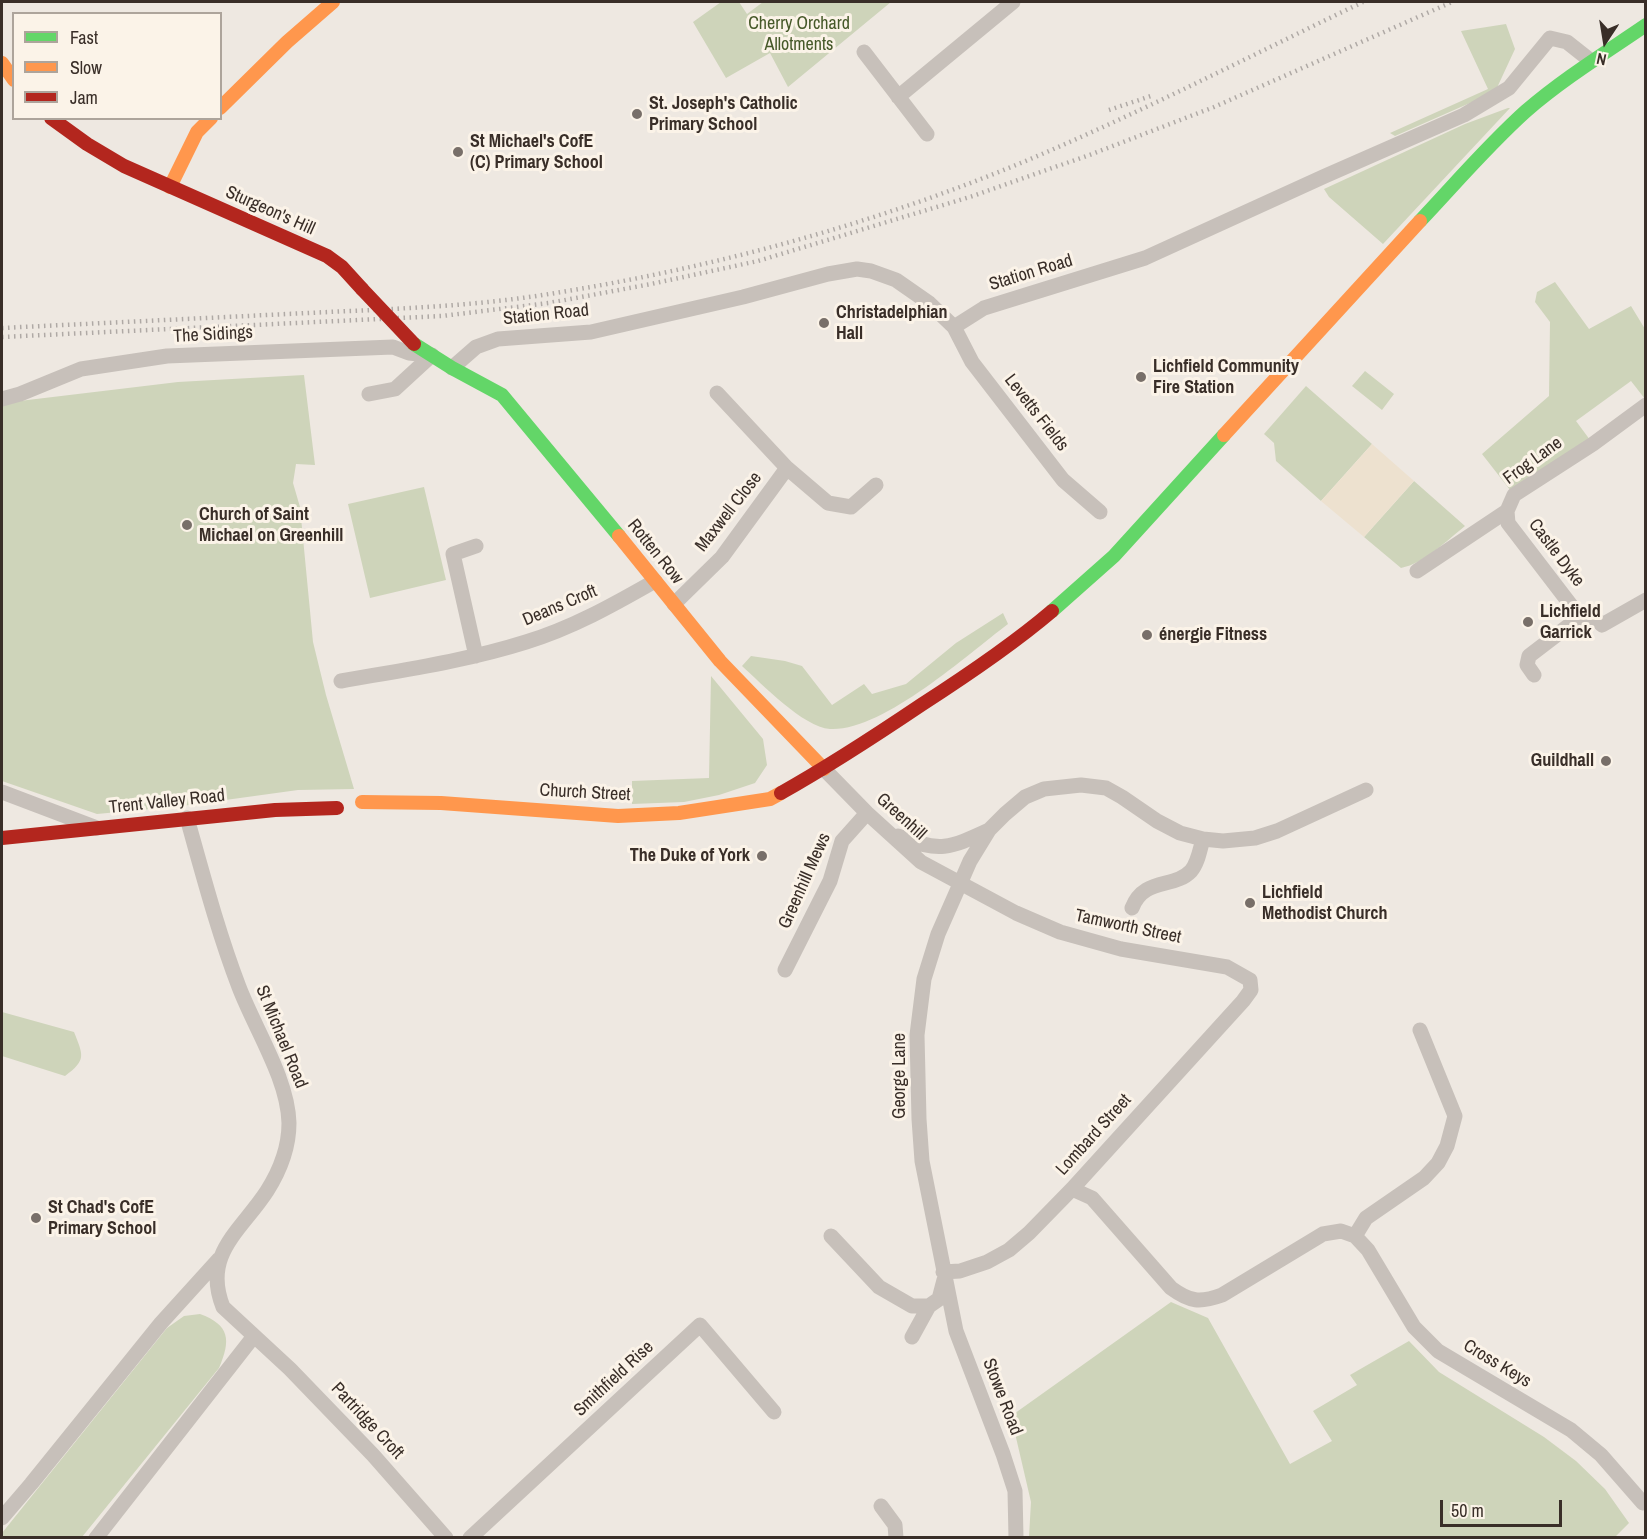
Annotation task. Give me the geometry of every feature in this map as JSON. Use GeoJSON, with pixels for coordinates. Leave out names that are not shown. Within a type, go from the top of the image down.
{"type":"FeatureCollection","features":[{"type":"Feature","properties":{"kind":"street"},"geometry":{"type":"LineString","coordinates":[[222,106],[287,42],[333,2]]}},
{"type":"Feature","properties":{"kind":"street"},"geometry":{"type":"LineString","coordinates":[[898,97],[1013,2]]}},
{"type":"Feature","properties":{"kind":"street","name":"Church Street"},"geometry":{"type":"LineString","coordinates":[[337,808],[362,802],[441,803],[618,816],[679,813],[770,799],[824,769],[973,671],[1029,630],[1114,556],[1406,236],[1506,130],[1591,61],[1646,25]]}},
{"type":"Feature","properties":{"kind":"street","name":"Station Road"},"geometry":{"type":"LineString","coordinates":[[452,368],[477,347],[498,339],[591,332],[743,297],[828,274],[857,269],[872,271],[896,280],[930,303],[954,327],[984,308],[1145,258],[1464,115],[1509,88],[1550,38],[1567,42],[1591,61]]}},
{"type":"Feature","properties":{"kind":"street"},"geometry":{"type":"LineString","coordinates":[[864,52],[927,134]]}},
{"type":"Feature","properties":{"kind":"street"},"geometry":{"type":"LineString","coordinates":[[2,63],[12,77]]}},
{"type":"Feature","properties":{"kind":"street","name":"Sturgeon's Hill"},"geometry":{"type":"LineString","coordinates":[[54,120],[106,157],[327,256],[342,267],[414,344],[452,368]]}},
{"type":"Feature","properties":{"kind":"street"},"geometry":{"type":"LineString","coordinates":[[170,187],[197,132],[208,120]]}},
{"type":"Feature","properties":{"kind":"street","name":"Levetts Fields"},"geometry":{"type":"LineString","coordinates":[[954,327],[972,362],[1056,471],[1100,512]]}},
{"type":"Feature","properties":{"kind":"street","name":"The Sidings"},"geometry":{"type":"LineString","coordinates":[[2,399],[81,369],[167,357],[393,347],[409,353],[432,355]]}},
{"type":"Feature","properties":{"kind":"street"},"geometry":{"type":"LineString","coordinates":[[369,394],[395,389],[432,355]]}},
{"type":"Feature","properties":{"kind":"street","name":"Rotten Row"},"geometry":{"type":"LineString","coordinates":[[452,368],[502,395],[720,661],[824,769]]}},
{"type":"Feature","properties":{"kind":"street","name":"Maxwell Close"},"geometry":{"type":"LineString","coordinates":[[717,393],[787,468],[828,503],[851,507],[876,485]]}},
{"type":"Feature","properties":{"kind":"street","name":"Frog Lane"},"geometry":{"type":"LineString","coordinates":[[1417,571],[1507,511],[1514,495],[1593,444],[1646,405]]}},
{"type":"Feature","properties":{"kind":"street","name":"Maxwell Close"},"geometry":{"type":"LineString","coordinates":[[674,604],[722,557],[787,468]]}},
{"type":"Feature","properties":{"kind":"street","name":"Castle Dyke"},"geometry":{"type":"LineString","coordinates":[[1507,511],[1508,523],[1580,617]]}},
{"type":"Feature","properties":{"kind":"street"},"geometry":{"type":"LineString","coordinates":[[476,546],[453,554],[476,656]]}},
{"type":"Feature","properties":{"kind":"street","name":"Deans Croft"},"geometry":{"type":"LineString","coordinates":[[341,681],[476,656],[528,642],[594,615],[655,581]]}},
{"type":"Feature","properties":{"kind":"street"},"geometry":{"type":"LineString","coordinates":[[1534,675],[1527,665],[1529,656],[1580,617],[1595,618],[1602,625],[1646,600]]}},
{"type":"Feature","properties":{"kind":"street","name":"Greenhill"},"geometry":{"type":"LineString","coordinates":[[824,769],[867,813],[921,862],[960,884]]}},
{"type":"Feature","properties":{"kind":"street"},"geometry":{"type":"LineString","coordinates":[[887,832],[916,844],[939,848],[964,841],[989,830],[1025,797],[1044,789],[1092,785],[1106,788],[1180,833],[1203,840],[1239,841],[1277,831],[1366,790]]}},
{"type":"Feature","properties":{"kind":"street"},"geometry":{"type":"LineString","coordinates":[[2,792],[97,828]]}},
{"type":"Feature","properties":{"kind":"street","name":"Trent Valley Road"},"geometry":{"type":"LineString","coordinates":[[2,838],[275,810],[337,808]]}},
{"type":"Feature","properties":{"kind":"street","name":"Greenhill Mews"},"geometry":{"type":"LineString","coordinates":[[785,970],[830,882],[842,841],[867,813]]}},
{"type":"Feature","properties":{"kind":"street","name":"St Michael Road"},"geometry":{"type":"LineString","coordinates":[[2,1518],[161,1323],[219,1259],[228,1242],[266,1192],[279,1169],[286,1145],[289,1124],[286,1100],[239,989],[215,920],[187,818]]}},
{"type":"Feature","properties":{"kind":"street","name":"George Lane"},"geometry":{"type":"LineString","coordinates":[[944,1276],[922,1161],[917,1035],[924,979],[938,934],[970,861],[989,830]]}},
{"type":"Feature","properties":{"kind":"street"},"geometry":{"type":"LineString","coordinates":[[1132,908],[1136,898],[1148,889],[1187,874],[1193,868],[1203,840]]}},
{"type":"Feature","properties":{"kind":"street","name":"Tamworth Street"},"geometry":{"type":"LineString","coordinates":[[960,884],[1016,913],[1060,932],[1121,949],[1227,967],[1250,980],[1251,990]]}},
{"type":"Feature","properties":{"kind":"street","name":"Lombard Street"},"geometry":{"type":"LineString","coordinates":[[944,1276],[987,1262],[1009,1250],[1029,1233],[1072,1189],[1251,990]]}},
{"type":"Feature","properties":{"kind":"street"},"geometry":{"type":"LineString","coordinates":[[1072,1189],[1092,1198],[1171,1288],[1187,1299],[1207,1300],[1222,1295],[1323,1234],[1341,1231],[1355,1236],[1366,1218],[1424,1178],[1438,1163],[1453,1129],[1455,1116],[1420,1030]]}},
{"type":"Feature","properties":{"kind":"street"},"geometry":{"type":"LineString","coordinates":[[831,1236],[879,1287],[912,1306],[929,1306]]}},
{"type":"Feature","properties":{"kind":"street","name":"Cross Keys"},"geometry":{"type":"LineString","coordinates":[[1355,1236],[1368,1250],[1414,1327],[1438,1352],[1571,1430],[1601,1455],[1643,1503]]}},
{"type":"Feature","properties":{"kind":"street","name":"St Michael Road"},"geometry":{"type":"LineString","coordinates":[[219,1259],[216,1278],[218,1294],[223,1307],[254,1336]]}},
{"type":"Feature","properties":{"kind":"street"},"geometry":{"type":"LineString","coordinates":[[912,1337],[929,1306],[939,1299],[944,1276]]}},
{"type":"Feature","properties":{"kind":"street","name":"Stowe Road"},"geometry":{"type":"LineString","coordinates":[[944,1276],[956,1331],[1004,1454],[1015,1491],[1016,1538]]}},
{"type":"Feature","properties":{"kind":"street","name":"Smithfield Rise"},"geometry":{"type":"LineString","coordinates":[[470,1538],[700,1325],[774,1412]]}},
{"type":"Feature","properties":{"kind":"street"},"geometry":{"type":"LineString","coordinates":[[96,1538],[254,1336]]}},
{"type":"Feature","properties":{"kind":"street","name":"Partridge Croft"},"geometry":{"type":"LineString","coordinates":[[254,1336],[307,1386],[373,1455],[446,1538]]}},
{"type":"Feature","properties":{"kind":"street"},"geometry":{"type":"LineString","coordinates":[[881,1506],[895,1525],[896,1538]]}},
{"type":"Feature","properties":{"kind":"green space","name":"Cherry Orchard Allotments"},"geometry":{"type":"Polygon","coordinates":[[[721,2],[739,2],[747,14],[763,2],[891,2],[788,87],[770,53],[726,78],[693,22],[721,2]]]}},
{"type":"Feature","properties":{"kind":"green space"},"geometry":{"type":"Polygon","coordinates":[[[1506,24],[1515,49],[1495,92],[1395,136],[1390,133],[1488,89],[1461,31],[1506,24]]]}},
{"type":"Feature","properties":{"kind":"green space"},"geometry":{"type":"Polygon","coordinates":[[[1510,108],[1383,244],[1329,197],[1324,189],[1465,124],[1510,108]]]}},
{"type":"Feature","properties":{"kind":"green space"},"geometry":{"type":"Polygon","coordinates":[[[1555,282],[1589,329],[1631,306],[1645,329],[1645,399],[1631,381],[1576,421],[1593,444],[1514,495],[1482,454],[1549,396],[1550,322],[1535,302],[1537,292],[1555,282]]]}},
{"type":"Feature","properties":{"kind":"green space"},"geometry":{"type":"Polygon","coordinates":[[[1365,371],[1394,394],[1382,410],[1352,386],[1365,371]]]}},
{"type":"Feature","properties":{"kind":"green space"},"geometry":{"type":"Polygon","coordinates":[[[304,375],[315,465],[296,464],[293,483],[300,507],[313,642],[354,789],[298,790],[182,806],[97,814],[2,781],[2,406],[11,402],[178,382],[304,375]]]}},
{"type":"Feature","properties":{"kind":"green space"},"geometry":{"type":"Polygon","coordinates":[[[1306,386],[1372,444],[1321,501],[1276,461],[1274,443],[1264,434],[1306,386]]]}},
{"type":"Feature","properties":{"kind":"green space"},"geometry":{"type":"Polygon","coordinates":[[[1414,481],[1465,526],[1427,556],[1401,568],[1364,537],[1414,481]]]}},
{"type":"Feature","properties":{"kind":"green space"},"geometry":{"type":"Polygon","coordinates":[[[424,487],[446,580],[370,598],[348,504],[424,487]]]}},
{"type":"Feature","properties":{"kind":"green space"},"geometry":{"type":"Polygon","coordinates":[[[1003,613],[1008,624],[947,672],[898,705],[851,727],[830,729],[808,721],[783,704],[742,666],[751,656],[802,666],[832,705],[864,684],[872,694],[906,684],[956,643],[1003,613]]]}},
{"type":"Feature","properties":{"kind":"green space"},"geometry":{"type":"Polygon","coordinates":[[[711,676],[763,739],[767,765],[755,783],[719,795],[684,802],[632,804],[632,781],[709,778],[711,676]]]}},
{"type":"Feature","properties":{"kind":"green space"},"geometry":{"type":"Polygon","coordinates":[[[2,1012],[74,1032],[81,1052],[77,1066],[65,1076],[2,1056],[2,1012]]]}},
{"type":"Feature","properties":{"kind":"green space"},"geometry":{"type":"Polygon","coordinates":[[[1171,1302],[1208,1318],[1290,1464],[1332,1441],[1313,1411],[1357,1385],[1350,1375],[1409,1341],[1439,1372],[1544,1437],[1576,1461],[1605,1489],[1629,1523],[1614,1538],[1029,1537],[1031,1502],[1011,1416],[1171,1302]]]}},
{"type":"Feature","properties":{"kind":"green space"},"geometry":{"type":"Polygon","coordinates":[[[200,1314],[217,1323],[225,1335],[225,1349],[219,1368],[82,1537],[2,1537],[2,1533],[167,1328],[184,1316],[200,1314]]]}},
{"type":"Feature","properties":{"kind":"shaded area"},"geometry":{"type":"Polygon","coordinates":[[[1372,444],[1414,481],[1364,537],[1321,501],[1372,444]]]}},
{"type":"Feature","properties":{"kind":"railway"},"geometry":{"type":"LineString","coordinates":[[2,328],[459,305],[549,294],[672,271],[732,257],[852,224],[1028,160],[1155,103],[1363,2]]}},
{"type":"Feature","properties":{"kind":"railway"},"geometry":{"type":"LineString","coordinates":[[2,337],[442,316],[549,303],[758,261],[973,196],[1092,154],[1214,107],[1452,2]]}},
{"type":"Feature","properties":{"kind":"railway"},"geometry":{"type":"LineString","coordinates":[[1109,110],[1151,96]]}},
{"type":"Feature","properties":{"kind":"traffic: fast"},"geometry":{"type":"LineString","coordinates":[[1420,221],[1526,111],[1569,77],[1646,25]]}},
{"type":"Feature","properties":{"kind":"traffic: fast"},"geometry":{"type":"LineString","coordinates":[[414,344],[502,395],[619,536]]}},
{"type":"Feature","properties":{"kind":"traffic: fast"},"geometry":{"type":"LineString","coordinates":[[1052,611],[1114,556],[1224,435]]}},
{"type":"Feature","properties":{"kind":"traffic: slow"},"geometry":{"type":"LineString","coordinates":[[222,106],[287,42],[333,2]]}},
{"type":"Feature","properties":{"kind":"traffic: slow"},"geometry":{"type":"LineString","coordinates":[[2,63],[12,77]]}},
{"type":"Feature","properties":{"kind":"traffic: slow"},"geometry":{"type":"LineString","coordinates":[[170,187],[197,132],[209,120]]}},
{"type":"Feature","properties":{"kind":"traffic: slow"},"geometry":{"type":"LineString","coordinates":[[1224,435],[1420,221]]}},
{"type":"Feature","properties":{"kind":"traffic: slow"},"geometry":{"type":"LineString","coordinates":[[619,536],[720,661],[824,769]]}},
{"type":"Feature","properties":{"kind":"traffic: slow"},"geometry":{"type":"LineString","coordinates":[[362,802],[441,803],[618,816],[679,813],[770,799],[781,793]]}},
{"type":"Feature","properties":{"kind":"traffic: jam"},"geometry":{"type":"LineString","coordinates":[[54,120],[87,144],[124,166],[327,256],[342,267],[362,289]]}},
{"type":"Feature","properties":{"kind":"traffic: jam"},"geometry":{"type":"LineString","coordinates":[[362,289],[414,344]]}},
{"type":"Feature","properties":{"kind":"traffic: jam"},"geometry":{"type":"LineString","coordinates":[[781,793],[955,683],[1052,611]]}},
{"type":"Feature","properties":{"kind":"traffic: jam"},"geometry":{"type":"LineString","coordinates":[[2,838],[275,810],[337,808]]}},
{"type":"Feature","properties":{"kind":"place","name":"St. Joseph's Catholic Primary School"},"geometry":{"type":"Point","coordinates":[637,114]}},
{"type":"Feature","properties":{"kind":"place","name":"St Michael's CofE (C) Primary School"},"geometry":{"type":"Point","coordinates":[458,152]}},
{"type":"Feature","properties":{"kind":"place","name":"Christadelphian Hall"},"geometry":{"type":"Point","coordinates":[824,323]}},
{"type":"Feature","properties":{"kind":"place","name":"Lichfield Community Fire Station"},"geometry":{"type":"Point","coordinates":[1141,377]}},
{"type":"Feature","properties":{"kind":"place","name":"Church of Saint Michael on Greenhill"},"geometry":{"type":"Point","coordinates":[187,525]}},
{"type":"Feature","properties":{"kind":"place","name":"Lichfield Garrick"},"geometry":{"type":"Point","coordinates":[1528,622]}},
{"type":"Feature","properties":{"kind":"place","name":"énergie Fitness"},"geometry":{"type":"Point","coordinates":[1147,635]}},
{"type":"Feature","properties":{"kind":"place","name":"Guildhall"},"geometry":{"type":"Point","coordinates":[1606,761]}},
{"type":"Feature","properties":{"kind":"place","name":"The Duke of York"},"geometry":{"type":"Point","coordinates":[762,856]}},
{"type":"Feature","properties":{"kind":"place","name":"Lichfield Methodist Church"},"geometry":{"type":"Point","coordinates":[1250,903]}},
{"type":"Feature","properties":{"kind":"place","name":"St Chad's CofE Primary School"},"geometry":{"type":"Point","coordinates":[36,1218]}}]}
